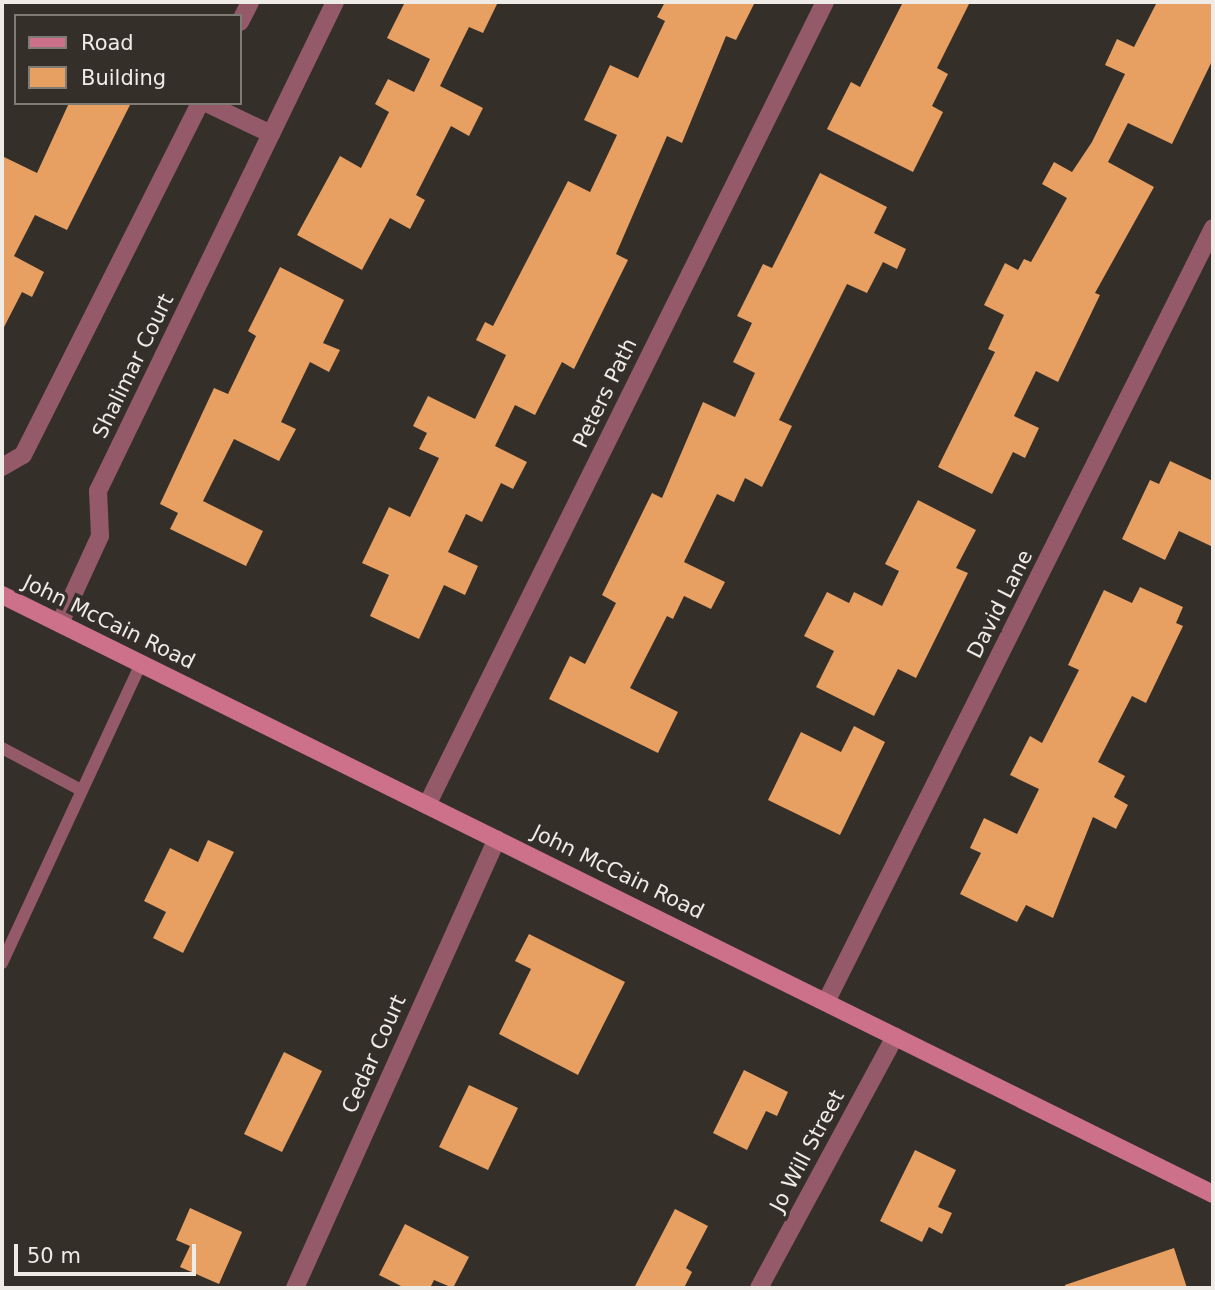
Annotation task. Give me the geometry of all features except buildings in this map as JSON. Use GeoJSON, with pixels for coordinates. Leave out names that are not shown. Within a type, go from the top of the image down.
{"type":"FeatureCollection","features":[{"type":"Feature","properties":{"kind":"main road","name":"John McCain Road"},"geometry":{"type":"LineString","coordinates":[[2,595],[827,1000],[1213,1194]]}},
{"type":"Feature","properties":{"kind":"street"},"geometry":{"type":"LineString","coordinates":[[242,18],[250,2]]}},
{"type":"Feature","properties":{"kind":"street","name":"Shalimar Court"},"geometry":{"type":"LineString","coordinates":[[60,623],[100,536],[98,489],[335,2]]}},
{"type":"Feature","properties":{"kind":"street","name":"Peters Path"},"geometry":{"type":"LineString","coordinates":[[427,805],[825,2]]}},
{"type":"Feature","properties":{"kind":"street"},"geometry":{"type":"LineString","coordinates":[[2,467],[23,455],[199,105]]}},
{"type":"Feature","properties":{"kind":"street"},"geometry":{"type":"LineString","coordinates":[[210,105],[271,134]]}},
{"type":"Feature","properties":{"kind":"street","name":"David Lane"},"geometry":{"type":"LineString","coordinates":[[827,1000],[1213,228]]}},
{"type":"Feature","properties":{"kind":"street","name":"Cedar Court"},"geometry":{"type":"LineString","coordinates":[[295,1288],[497,839]]}},
{"type":"Feature","properties":{"kind":"street","name":"Jo Will Street"},"geometry":{"type":"LineString","coordinates":[[760,1288],[895,1036]]}},
{"type":"Feature","properties":{"kind":"lane"},"geometry":{"type":"LineString","coordinates":[[2,963],[79,789],[141,663]]}},
{"type":"Feature","properties":{"kind":"lane"},"geometry":{"type":"LineString","coordinates":[[2,748],[79,789]]}}]}
